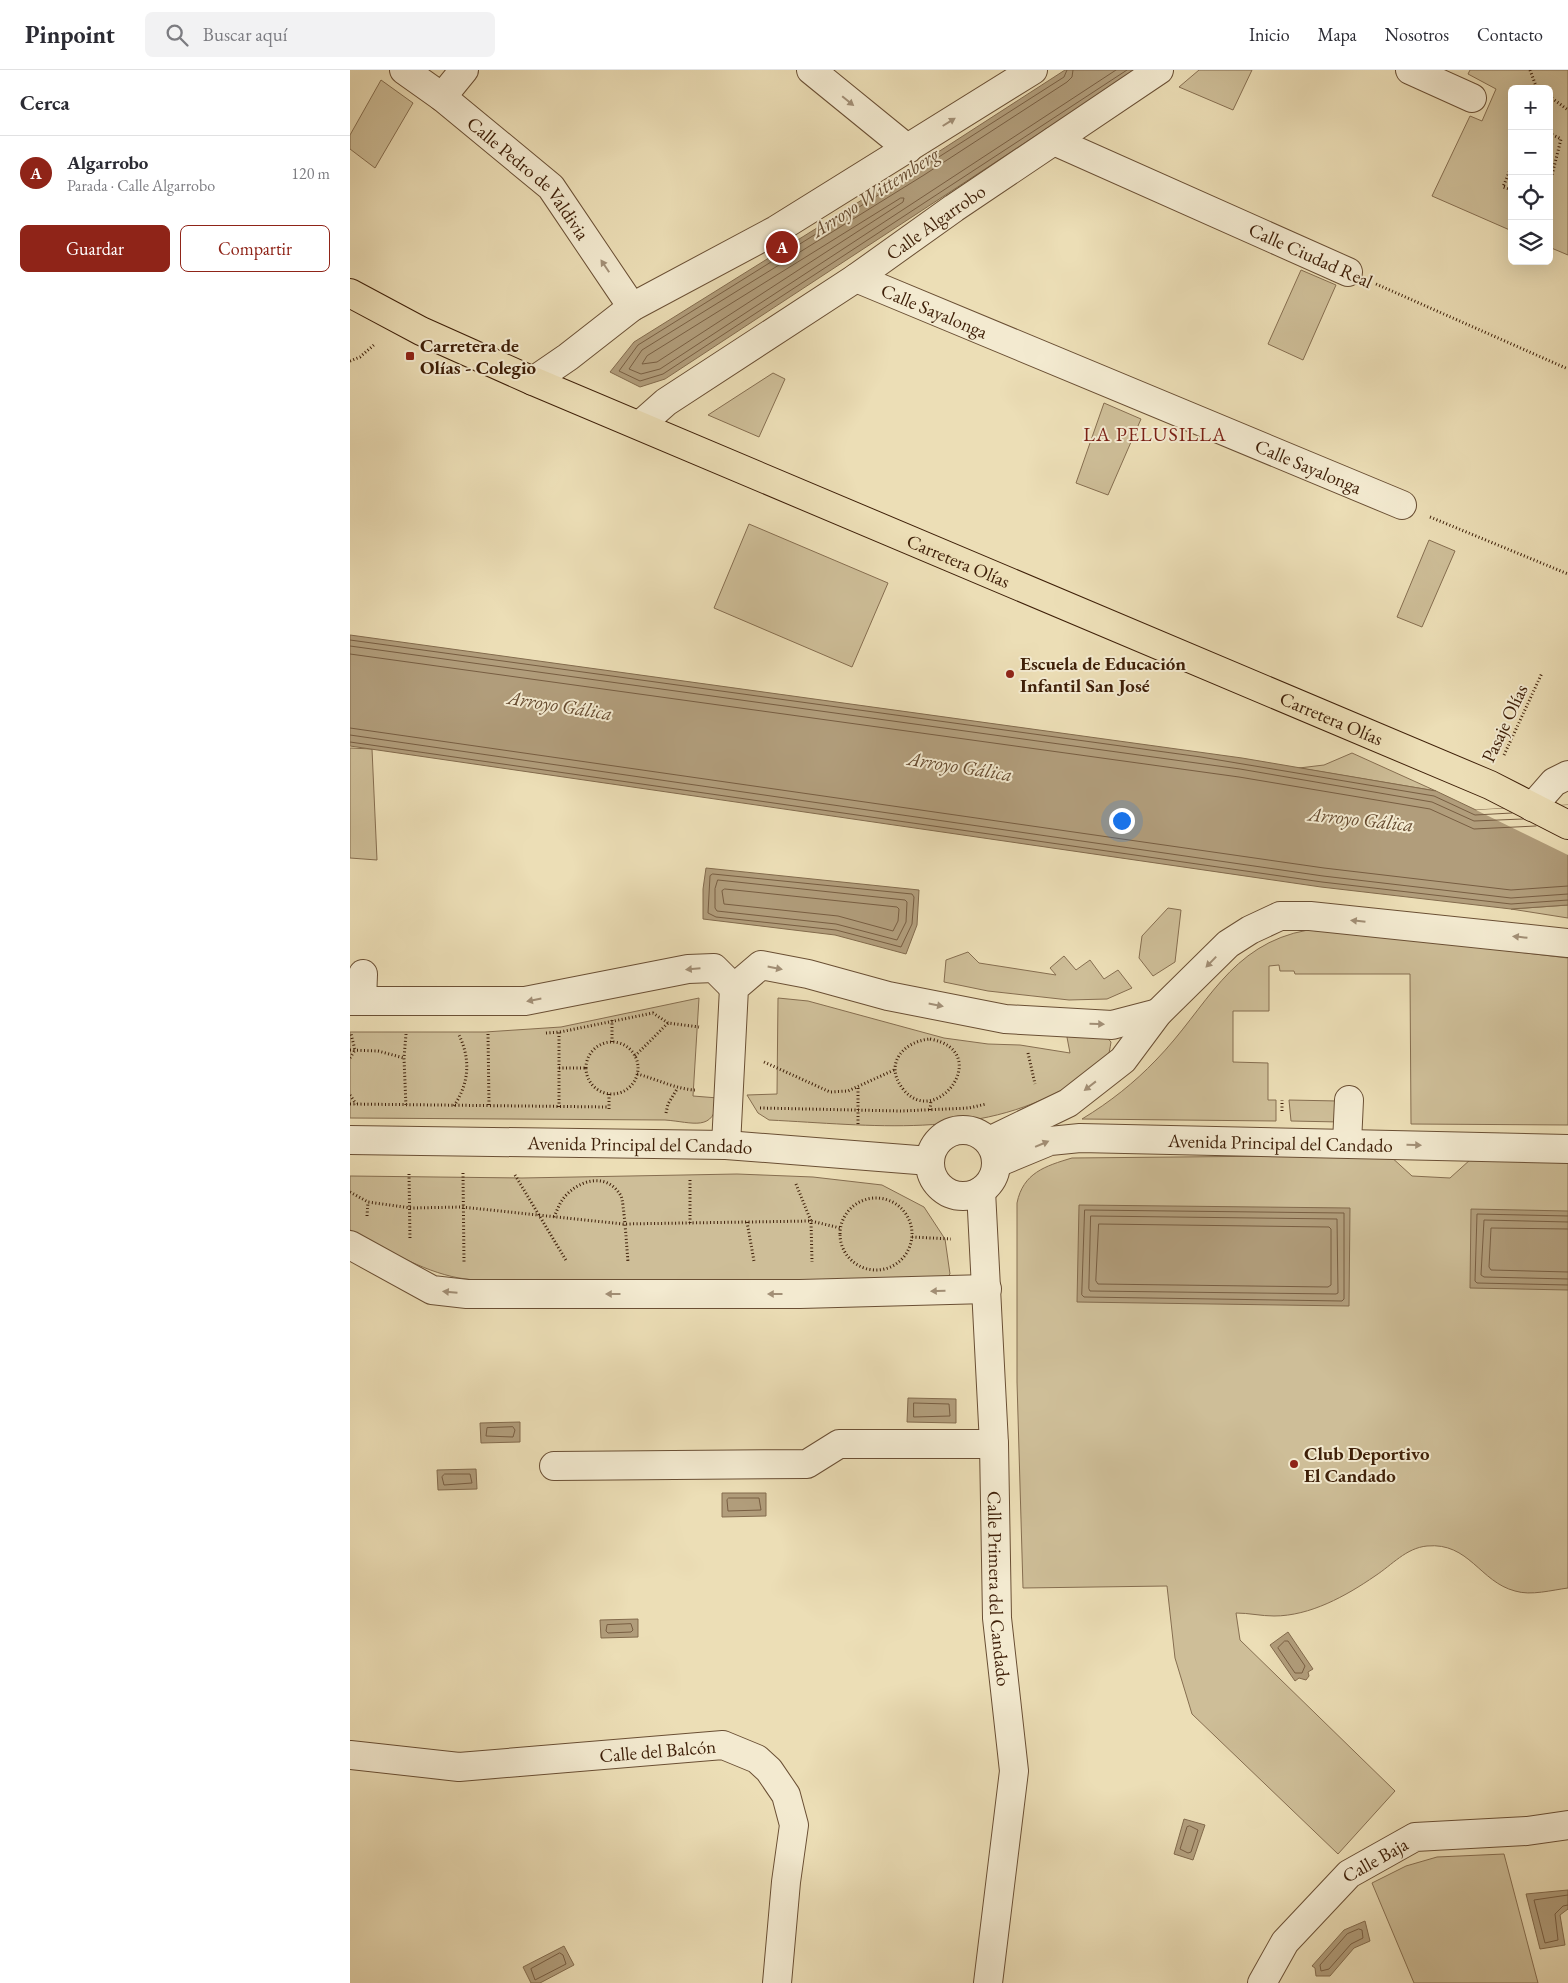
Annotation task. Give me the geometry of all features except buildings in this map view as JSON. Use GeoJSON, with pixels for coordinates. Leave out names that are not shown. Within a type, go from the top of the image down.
{"type":"FeatureCollection","features":[{"type":"Feature","properties":{"kind":"main road","name":"Carretera Olías"},"geometry":{"type":"LineString","coordinates":[[350,293],[421,331],[533,381],[728,465],[1490,785],[1568,825]]}},
{"type":"Feature","properties":{"kind":"street","name":"Calle Pedro de Valdivia"},"geometry":{"type":"LineString","coordinates":[[404,70],[442,98],[551,187],[632,307]]}},
{"type":"Feature","properties":{"kind":"street"},"geometry":{"type":"LineString","coordinates":[[442,98],[464,70]]}},
{"type":"Feature","properties":{"kind":"street"},"geometry":{"type":"LineString","coordinates":[[810,70],[908,149]]}},
{"type":"Feature","properties":{"kind":"street"},"geometry":{"type":"LineString","coordinates":[[533,381],[568,358],[632,307],[776,230],[1033,70]]}},
{"type":"Feature","properties":{"kind":"street","name":"Calle Algarrobo"},"geometry":{"type":"LineString","coordinates":[[640,426],[666,402],[856,278],[1159,70]]}},
{"type":"Feature","properties":{"kind":"street"},"geometry":{"type":"LineString","coordinates":[[1410,70],[1472,98]]}},
{"type":"Feature","properties":{"kind":"street","name":"Calle Ciudad Real"},"geometry":{"type":"LineString","coordinates":[[1054,141],[1348,272]]}},
{"type":"Feature","properties":{"kind":"street","name":"Calle Sayalonga"},"geometry":{"type":"LineString","coordinates":[[856,278],[1402,505]]}},
{"type":"Feature","properties":{"kind":"street"},"geometry":{"type":"LineString","coordinates":[[1532,807],[1554,782],[1568,776]]}},
{"type":"Feature","properties":{"kind":"street"},"geometry":{"type":"LineString","coordinates":[[993,1152],[1068,1102],[1124,1060],[1158,1013],[1228,944],[1250,930],[1280,916],[1310,916],[1568,943]]}},
{"type":"Feature","properties":{"kind":"street"},"geometry":{"type":"LineString","coordinates":[[734,988],[762,966],[808,974],[888,996],[1023,1020],[1112,1025],[1158,1013]]}},
{"type":"Feature","properties":{"kind":"street"},"geometry":{"type":"LineString","coordinates":[[363,974],[356,1001],[525,1001],[688,969],[714,968],[734,988],[726,1145]]}},
{"type":"Feature","properties":{"kind":"street"},"geometry":{"type":"LineString","coordinates":[[1347,1143],[1349,1100]]}},
{"type":"Feature","properties":{"kind":"street"},"geometry":{"type":"LineString","coordinates":[[960,1129],[976,1131],[993,1152],[993,1180],[981,1191],[963,1196],[946,1192],[934,1179],[930,1161],[934,1146],[946,1134],[960,1129]]}},
{"type":"Feature","properties":{"kind":"street","name":"Avenida Principal del Candado"},"geometry":{"type":"LineString","coordinates":[[993,1152],[1050,1141],[1080,1138],[1568,1149]]}},
{"type":"Feature","properties":{"kind":"street","name":"Avenida Principal del Candado"},"geometry":{"type":"LineString","coordinates":[[350,1140],[726,1145],[930,1161]]}},
{"type":"Feature","properties":{"kind":"street","name":"Calle Primera del Candado"},"geometry":{"type":"LineString","coordinates":[[981,1191],[994,1444],[998,1618],[1014,1770],[988,1983]]}},
{"type":"Feature","properties":{"kind":"street"},"geometry":{"type":"LineString","coordinates":[[350,1245],[432,1290],[467,1294],[812,1294],[987,1289]]}},
{"type":"Feature","properties":{"kind":"street"},"geometry":{"type":"LineString","coordinates":[[554,1466],[808,1464],[839,1444],[994,1444]]}},
{"type":"Feature","properties":{"kind":"street","name":"Calle del Balcón"},"geometry":{"type":"LineString","coordinates":[[350,1755],[459,1767],[723,1745],[757,1759],[769,1770],[786,1795],[794,1824],[786,1882],[777,1983]]}},
{"type":"Feature","properties":{"kind":"street","name":"Calle Baja"},"geometry":{"type":"LineString","coordinates":[[1262,1983],[1285,1942],[1349,1874],[1415,1837],[1527,1832],[1568,1825]]}},
{"type":"Feature","properties":{"kind":"path"},"geometry":{"type":"LineString","coordinates":[[1530,70],[1537,85]]}},
{"type":"Feature","properties":{"kind":"path"},"geometry":{"type":"LineString","coordinates":[[1553,99],[1568,110]]}},
{"type":"Feature","properties":{"kind":"path"},"geometry":{"type":"LineString","coordinates":[[1553,135],[1561,138],[1553,171]]}},
{"type":"Feature","properties":{"kind":"path"},"geometry":{"type":"LineString","coordinates":[[1508,175],[1503,187],[1508,189]]}},
{"type":"Feature","properties":{"kind":"path","name":"Calle Ciudad Real"},"geometry":{"type":"LineString","coordinates":[[1348,272],[1568,369]]}},
{"type":"Feature","properties":{"kind":"path"},"geometry":{"type":"LineString","coordinates":[[1402,505],[1568,574]]}},
{"type":"Feature","properties":{"kind":"path","name":"Pasaje Olías"},"geometry":{"type":"LineString","coordinates":[[1490,785],[1542,672]]}},
{"type":"Feature","properties":{"kind":"path"},"geometry":{"type":"LineString","coordinates":[[558,995],[560,1032],[558,1144]]}},
{"type":"Feature","properties":{"kind":"path"},"geometry":{"type":"LineString","coordinates":[[408,1001],[404,1058],[406,1105],[418,1141],[411,1208],[410,1278]]}},
{"type":"Feature","properties":{"kind":"path"},"geometry":{"type":"LineString","coordinates":[[418,1141],[455,1105],[464,1091],[468,1073],[466,1054],[460,1036],[436,1001]]}},
{"type":"Feature","properties":{"kind":"path"},"geometry":{"type":"LineString","coordinates":[[467,1294],[462,1207],[483,1142],[489,1106],[488,1001]]}},
{"type":"Feature","properties":{"kind":"path"},"geometry":{"type":"LineString","coordinates":[[542,1033],[560,1032],[653,1013],[668,1023],[732,1035],[777,1069],[830,1092],[848,1091],[894,1070]]}},
{"type":"Feature","properties":{"kind":"path"},"geometry":{"type":"LineString","coordinates":[[1023,1020],[1036,1089],[1043,1085]]}},
{"type":"Feature","properties":{"kind":"path"},"geometry":{"type":"LineString","coordinates":[[635,1056],[668,1023]]}},
{"type":"Feature","properties":{"kind":"path"},"geometry":{"type":"LineString","coordinates":[[406,1036],[414,1036]]}},
{"type":"Feature","properties":{"kind":"path"},"geometry":{"type":"LineString","coordinates":[[451,1036],[469,1036]]}},
{"type":"Feature","properties":{"kind":"path"},"geometry":{"type":"LineString","coordinates":[[479,1036],[497,1036]]}},
{"type":"Feature","properties":{"kind":"path"},"geometry":{"type":"LineString","coordinates":[[917,1040],[943,1041],[953,1051],[959,1063],[959,1076],[953,1087],[931,1100],[915,1098],[905,1092],[897,1081],[894,1070],[897,1058],[905,1048],[917,1040]]}},
{"type":"Feature","properties":{"kind":"path"},"geometry":{"type":"LineString","coordinates":[[612,1042],[621,1044],[635,1056],[638,1067],[637,1074],[630,1088],[620,1093],[609,1094],[598,1090],[588,1081],[585,1068],[589,1055],[599,1045],[612,1042]]}},
{"type":"Feature","properties":{"kind":"path"},"geometry":{"type":"LineString","coordinates":[[350,1050],[378,1051],[404,1058]]}},
{"type":"Feature","properties":{"kind":"path"},"geometry":{"type":"LineString","coordinates":[[559,1068],[585,1068]]}},
{"type":"Feature","properties":{"kind":"path"},"geometry":{"type":"LineString","coordinates":[[637,1074],[659,1079],[677,1089],[729,1093],[756,1108],[858,1112],[969,1108],[994,1102]]}},
{"type":"Feature","properties":{"kind":"path"},"geometry":{"type":"LineString","coordinates":[[350,1095],[356,1104]]}},
{"type":"Feature","properties":{"kind":"path"},"geometry":{"type":"LineString","coordinates":[[930,1110],[931,1100]]}},
{"type":"Feature","properties":{"kind":"path"},"geometry":{"type":"LineString","coordinates":[[350,1104],[609,1107]]}},
{"type":"Feature","properties":{"kind":"path"},"geometry":{"type":"LineString","coordinates":[[483,1142],[541,1216],[587,1294]]}},
{"type":"Feature","properties":{"kind":"path"},"geometry":{"type":"LineString","coordinates":[[690,1223],[691,1145]]}},
{"type":"Feature","properties":{"kind":"path"},"geometry":{"type":"LineString","coordinates":[[785,1150],[810,1221],[812,1294]]}},
{"type":"Feature","properties":{"kind":"path"},"geometry":{"type":"LineString","coordinates":[[554,1217],[563,1199],[576,1186],[591,1179],[607,1183],[621,1196],[632,1294]]}},
{"type":"Feature","properties":{"kind":"path"},"geometry":{"type":"LineString","coordinates":[[350,1192],[368,1202],[411,1208],[462,1207],[623,1224],[810,1221],[840,1228]]}},
{"type":"Feature","properties":{"kind":"path"},"geometry":{"type":"LineString","coordinates":[[870,1198],[883,1198],[905,1212],[911,1224],[912,1237],[908,1251],[899,1262],[886,1269],[871,1270],[858,1265],[847,1255],[841,1242],[840,1228],[845,1214],[856,1204],[870,1198]]}},
{"type":"Feature","properties":{"kind":"path"},"geometry":{"type":"LineString","coordinates":[[747,1222],[758,1294]]}},
{"type":"Feature","properties":{"kind":"shaded area"},"geometry":{"type":"Polygon","coordinates":[[[1199,70],[1252,70],[1233,110],[1179,87],[1199,70]]]}},
{"type":"Feature","properties":{"kind":"shaded area"},"geometry":{"type":"Polygon","coordinates":[[[1470,70],[1568,70],[1568,255],[1553,249],[1553,85],[1508,85],[1508,229],[1432,196],[1470,116],[1482,121],[1496,89],[1468,74],[1470,70]]]}},
{"type":"Feature","properties":{"kind":"shaded area"},"geometry":{"type":"Polygon","coordinates":[[[381,80],[413,103],[375,168],[350,149],[350,135],[381,80]]]}},
{"type":"Feature","properties":{"kind":"shaded area"},"geometry":{"type":"Polygon","coordinates":[[[1301,270],[1336,285],[1303,360],[1268,344],[1301,270]]]}},
{"type":"Feature","properties":{"kind":"shaded area"},"geometry":{"type":"Polygon","coordinates":[[[773,373],[785,379],[759,437],[708,415],[773,373]]]}},
{"type":"Feature","properties":{"kind":"shaded area"},"geometry":{"type":"Polygon","coordinates":[[[1104,403],[1141,419],[1108,495],[1076,483],[1104,403]]]}},
{"type":"Feature","properties":{"kind":"shaded area"},"geometry":{"type":"Polygon","coordinates":[[[749,524],[888,583],[852,667],[714,608],[749,524]]]}},
{"type":"Feature","properties":{"kind":"shaded area"},"geometry":{"type":"Polygon","coordinates":[[[1429,540],[1455,551],[1422,627],[1397,617],[1429,540]]]}},
{"type":"Feature","properties":{"kind":"shaded area"},"geometry":{"type":"Polygon","coordinates":[[[350,748],[372,749],[377,860],[350,858],[350,748]]]}},
{"type":"Feature","properties":{"kind":"shaded area"},"geometry":{"type":"Polygon","coordinates":[[[1352,753],[1436,791],[1299,768],[1324,765],[1352,753]]]}},
{"type":"Feature","properties":{"kind":"shaded area"},"geometry":{"type":"Polygon","coordinates":[[[1568,905],[1568,918],[1511,909],[1568,905]]]}},
{"type":"Feature","properties":{"kind":"shaded area"},"geometry":{"type":"Polygon","coordinates":[[[1168,908],[1181,910],[1175,962],[1153,976],[1139,958],[1142,936],[1168,908]]]}},
{"type":"Feature","properties":{"kind":"shaded area"},"geometry":{"type":"Polygon","coordinates":[[[1308,930],[1410,939],[1568,958],[1568,1125],[1411,1124],[1410,974],[1295,974],[1294,971],[1280,971],[1279,965],[1269,966],[1269,1011],[1233,1011],[1233,1062],[1268,1063],[1268,1100],[1276,1100],[1276,1121],[1082,1119],[1139,1077],[1174,1040],[1222,981],[1239,964],[1258,949],[1281,937],[1308,930]]]}},
{"type":"Feature","properties":{"kind":"shaded area"},"geometry":{"type":"Polygon","coordinates":[[[968,952],[979,963],[1056,975],[1050,968],[1064,956],[1076,970],[1090,960],[1104,979],[1118,970],[1132,988],[1107,999],[1069,1000],[988,991],[944,982],[946,960],[968,952]]]}},
{"type":"Feature","properties":{"kind":"shaded area"},"geometry":{"type":"Polygon","coordinates":[[[699,998],[693,1096],[718,1098],[716,1109],[707,1121],[693,1123],[665,1120],[350,1118],[350,1032],[485,1032],[561,1027],[699,998]]]}},
{"type":"Feature","properties":{"kind":"shaded area"},"geometry":{"type":"Polygon","coordinates":[[[778,998],[808,1001],[944,1038],[988,1044],[1020,1045],[1070,1053],[1066,1032],[1104,1034],[1111,1042],[1106,1061],[1094,1072],[1034,1103],[998,1115],[961,1122],[884,1126],[769,1120],[758,1113],[747,1095],[777,1094],[778,998]]]}},
{"type":"Feature","properties":{"kind":"shaded area"},"geometry":{"type":"Polygon","coordinates":[[[1289,1100],[1338,1101],[1340,1122],[1291,1121],[1289,1100]]]}},
{"type":"Feature","properties":{"kind":"shaded area","name":"Club Deportivo El Candado"},"geometry":{"type":"Polygon","coordinates":[[[1389,1155],[1412,1176],[1450,1178],[1471,1159],[1568,1163],[1568,1588],[1535,1593],[1515,1591],[1492,1580],[1454,1550],[1441,1546],[1427,1546],[1419,1547],[1406,1553],[1352,1591],[1314,1609],[1301,1613],[1274,1616],[1236,1613],[1240,1640],[1395,1791],[1338,1854],[1192,1714],[1175,1658],[1167,1586],[1023,1588],[1017,1382],[1017,1203],[1024,1184],[1037,1172],[1072,1158],[1389,1155]]]}},
{"type":"Feature","properties":{"kind":"shaded area"},"geometry":{"type":"Polygon","coordinates":[[[737,1174],[813,1177],[882,1185],[924,1207],[945,1239],[950,1274],[943,1282],[517,1285],[445,1275],[403,1258],[350,1230],[350,1176],[522,1178],[737,1174]]]}},
{"type":"Feature","properties":{"kind":"shaded area"},"geometry":{"type":"Polygon","coordinates":[[[1504,1854],[1538,1983],[1414,1983],[1372,1883],[1406,1866],[1437,1857],[1504,1854]]]}},
{"type":"Feature","properties":{"kind":"water","name":"Arroyo Wittemberg"},"geometry":{"type":"Polygon","coordinates":[[[1065,70],[1136,70],[665,379],[640,387],[610,372],[634,342],[918,165],[1065,70]]]}},
{"type":"Feature","properties":{"kind":"water","name":"Arroyo Gálica"},"geometry":{"type":"Polygon","coordinates":[[[350,635],[1242,758],[1436,791],[1476,810],[1568,805],[1568,905],[1511,909],[1321,887],[350,746],[350,635]]]}},
{"type":"Feature","properties":{"kind":"water"},"geometry":{"type":"Polygon","coordinates":[[[706,868],[919,890],[917,925],[906,954],[835,935],[703,919],[703,889],[706,868]]]}},
{"type":"Feature","properties":{"kind":"water"},"geometry":{"type":"Polygon","coordinates":[[[1079,1205],[1350,1208],[1349,1306],[1077,1302],[1079,1205]]]}},
{"type":"Feature","properties":{"kind":"water"},"geometry":{"type":"Polygon","coordinates":[[[1471,1209],[1568,1211],[1568,1290],[1470,1288],[1471,1209]]]}},
{"type":"Feature","properties":{"kind":"water"},"geometry":{"type":"Polygon","coordinates":[[[908,1398],[956,1399],[956,1423],[907,1422],[908,1398]]]}},
{"type":"Feature","properties":{"kind":"water"},"geometry":{"type":"Polygon","coordinates":[[[520,1422],[520,1442],[481,1443],[480,1423],[520,1422]]]}},
{"type":"Feature","properties":{"kind":"water"},"geometry":{"type":"Polygon","coordinates":[[[476,1469],[477,1489],[438,1490],[437,1470],[476,1469]]]}},
{"type":"Feature","properties":{"kind":"water"},"geometry":{"type":"Polygon","coordinates":[[[722,1493],[766,1493],[766,1516],[722,1517],[722,1493]]]}},
{"type":"Feature","properties":{"kind":"water"},"geometry":{"type":"Polygon","coordinates":[[[638,1619],[638,1637],[601,1638],[600,1620],[638,1619]]]}},
{"type":"Feature","properties":{"kind":"water"},"geometry":{"type":"Polygon","coordinates":[[[1288,1632],[1313,1669],[1308,1672],[1309,1676],[1306,1680],[1299,1678],[1295,1681],[1270,1645],[1288,1632]]]}},
{"type":"Feature","properties":{"kind":"water"},"geometry":{"type":"Polygon","coordinates":[[[1184,1819],[1205,1825],[1193,1860],[1174,1854],[1184,1819]]]}},
{"type":"Feature","properties":{"kind":"water"},"geometry":{"type":"Polygon","coordinates":[[[1568,1890],[1568,1909],[1560,1915],[1565,1945],[1540,1949],[1526,1894],[1568,1890]]]}},
{"type":"Feature","properties":{"kind":"water"},"geometry":{"type":"Polygon","coordinates":[[[1365,1921],[1370,1941],[1354,1948],[1330,1976],[1316,1976],[1315,1968],[1312,1966],[1344,1930],[1365,1921]]]}},
{"type":"Feature","properties":{"kind":"water"},"geometry":{"type":"Polygon","coordinates":[[[564,1946],[574,1965],[540,1983],[531,1983],[523,1967],[564,1946]]]}},
{"type":"Feature","properties":{"kind":"pier"},"geometry":{"type":"Polygon","coordinates":[[[1568,805],[1568,855],[1476,810],[1568,805]]]}},
{"type":"Feature","properties":{"kind":"place","name":"Algarrobo"},"geometry":{"type":"Point","coordinates":[782,247]}},
{"type":"Feature","properties":{"kind":"place","name":"Carretera de Olías - Colegio"},"geometry":{"type":"Point","coordinates":[410,356]}},
{"type":"Feature","properties":{"kind":"place","name":"Escuela de Educación Infantil San José"},"geometry":{"type":"Point","coordinates":[1010,674]}},
{"type":"Feature","properties":{"kind":"place","name":"Club Deportivo El Candado"},"geometry":{"type":"Point","coordinates":[1294,1464]}},
{"type":"Feature","properties":{"kind":"district","name":"LA PELUSILLA"},"geometry":{"type":"Point","coordinates":[1155,434]}}]}
